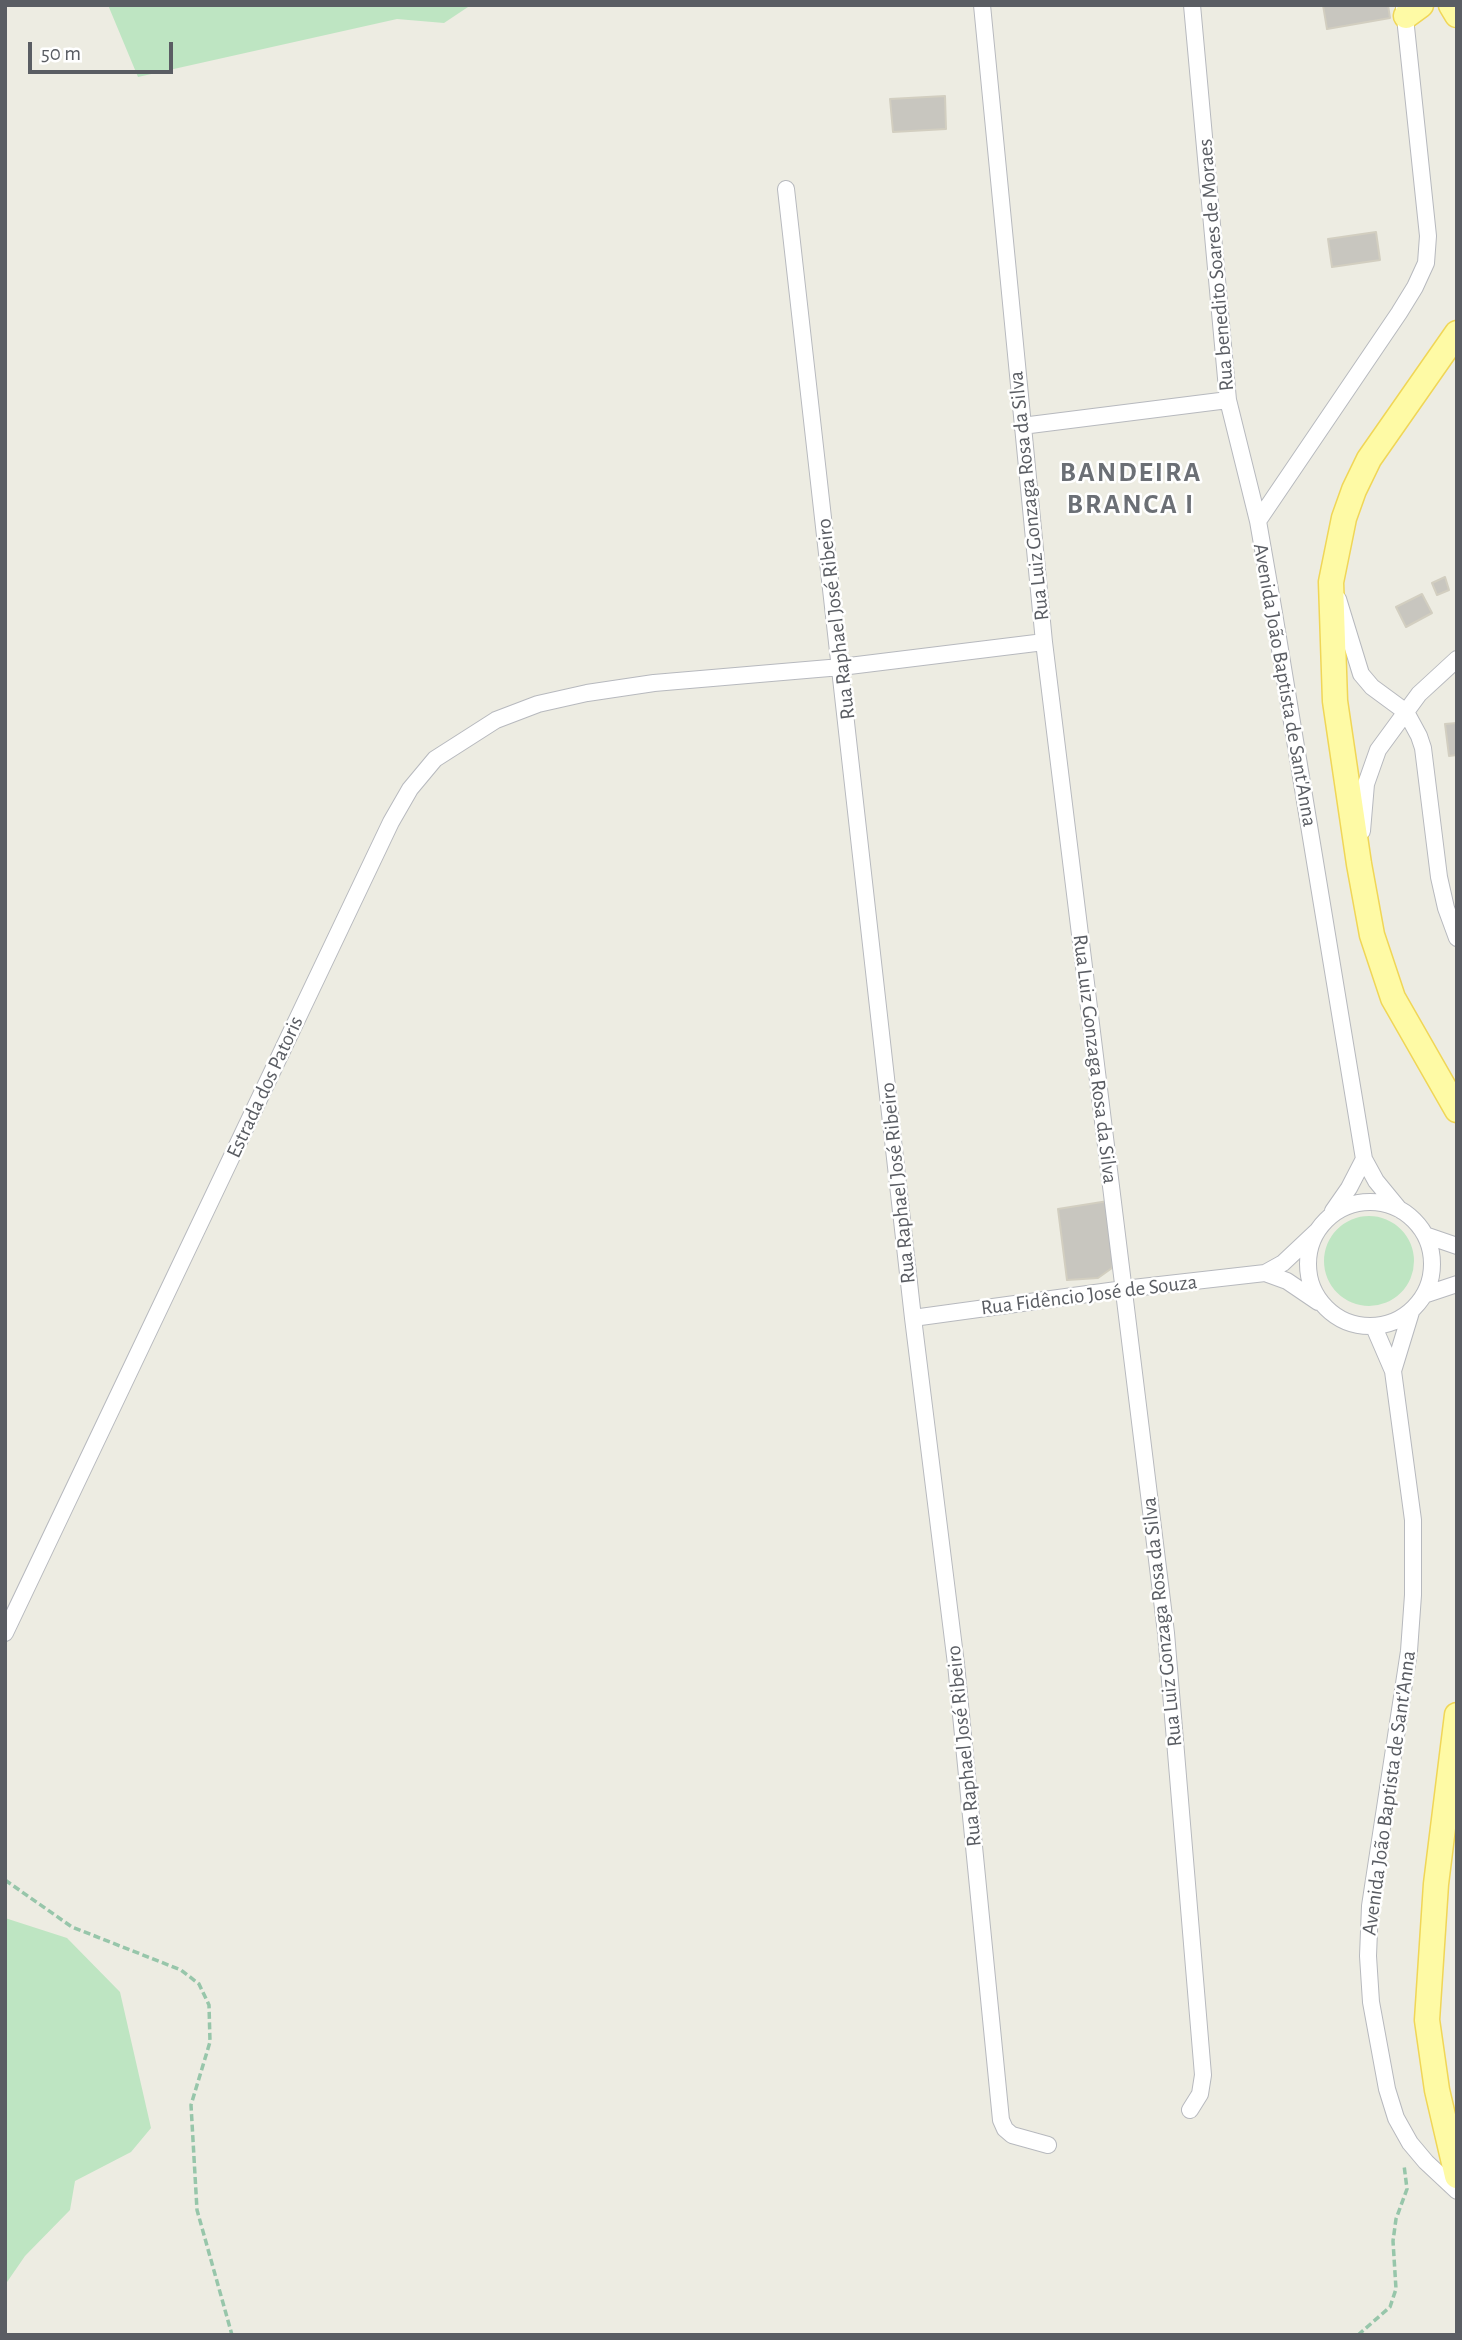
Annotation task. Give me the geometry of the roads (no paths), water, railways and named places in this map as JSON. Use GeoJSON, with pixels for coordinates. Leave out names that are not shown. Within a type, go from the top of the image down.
{"type":"FeatureCollection","features":[{"type":"Feature","properties":{"kind":"main road"},"geometry":{"type":"LineString","coordinates":[[1451,5],[1457,15]]}},
{"type":"Feature","properties":{"kind":"main road"},"geometry":{"type":"LineString","coordinates":[[1455,333],[1369,459],[1354,489],[1344,518],[1331,582],[1335,702],[1372,935],[1394,998],[1457,1110]]}},
{"type":"Feature","properties":{"kind":"main road"},"geometry":{"type":"LineString","coordinates":[[1410,1029],[1457,1086]]}},
{"type":"Feature","properties":{"kind":"main road"},"geometry":{"type":"LineString","coordinates":[[1457,1715],[1436,1884],[1427,2020],[1437,2090],[1457,2176]]}},
{"type":"Feature","properties":{"kind":"street","name":"Rua Luiz Gonzaga Rosa da Silva"},"geometry":{"type":"LineString","coordinates":[[982,5],[1044,642],[1166,1633],[1203,2075],[1200,2094],[1190,2110]]}},
{"type":"Feature","properties":{"kind":"street","name":"Rua benedito Soares de Moraes"},"geometry":{"type":"LineString","coordinates":[[1192,5],[1228,400],[1258,521]]}},
{"type":"Feature","properties":{"kind":"street","name":"Avenida João Baptista de Sant'Anna"},"geometry":{"type":"LineString","coordinates":[[1399,1209],[1376,1181],[1364,1160],[1258,521],[1399,313],[1426,263],[1428,236],[1410,9]]}},
{"type":"Feature","properties":{"kind":"street","name":"Rua Raphael José Ribeiro"},"geometry":{"type":"LineString","coordinates":[[786,189],[913,1318],[956,1664],[1001,2120],[1012,2136],[1048,2145]]}},
{"type":"Feature","properties":{"kind":"street"},"geometry":{"type":"LineString","coordinates":[[1022,426],[1228,400]]}},
{"type":"Feature","properties":{"kind":"street"},"geometry":{"type":"LineString","coordinates":[[1331,582],[1361,674],[1371,687],[1406,712],[1423,748],[1439,877],[1457,938]]}},
{"type":"Feature","properties":{"kind":"street","name":"Estrada dos Patoris"},"geometry":{"type":"LineString","coordinates":[[5,1633],[391,822],[410,789],[435,759],[496,719],[538,704],[587,693],[654,683],[841,667],[1044,642]]}},
{"type":"Feature","properties":{"kind":"street"},"geometry":{"type":"LineString","coordinates":[[1359,864],[1366,783],[1371,765],[1382,744],[1406,712],[1436,676],[1457,659]]}},
{"type":"Feature","properties":{"kind":"street"},"geometry":{"type":"LineString","coordinates":[[1321,1304],[1311,1287],[1307,1269],[1309,1249],[1317,1231],[1349,1188],[1364,1160]]}},
{"type":"Feature","properties":{"kind":"street"},"geometry":{"type":"LineString","coordinates":[[1265,1273],[1287,1281],[1336,1317],[1354,1325],[1374,1327],[1394,1322],[1411,1312],[1424,1295],[1432,1276],[1432,1255],[1426,1235],[1414,1220],[1399,1209],[1382,1203],[1363,1202],[1345,1207],[1329,1217]]}},
{"type":"Feature","properties":{"kind":"street","name":"Rua Fidêncio José de Souza"},"geometry":{"type":"LineString","coordinates":[[913,1318],[1265,1273],[1283,1264],[1317,1231]]}},
{"type":"Feature","properties":{"kind":"street"},"geometry":{"type":"LineString","coordinates":[[1426,1235],[1457,1246]]}},
{"type":"Feature","properties":{"kind":"street"},"geometry":{"type":"LineString","coordinates":[[1424,1295],[1457,1284]]}},
{"type":"Feature","properties":{"kind":"street","name":"Avenida João Baptista de Sant'Anna"},"geometry":{"type":"LineString","coordinates":[[1393,1371],[1411,1312]]}},
{"type":"Feature","properties":{"kind":"street","name":"Avenida João Baptista de Sant'Anna"},"geometry":{"type":"LineString","coordinates":[[1374,1327],[1393,1371],[1413,1520],[1413,1595],[1409,1651],[1370,1906],[1368,1956],[1371,2002],[1387,2089],[1396,2118],[1426,2162],[1457,2191]]}},
{"type":"Feature","properties":{"kind":"district","name":"BANDEIRA BRANCA I"},"geometry":{"type":"Point","coordinates":[1131,489]}}]}
